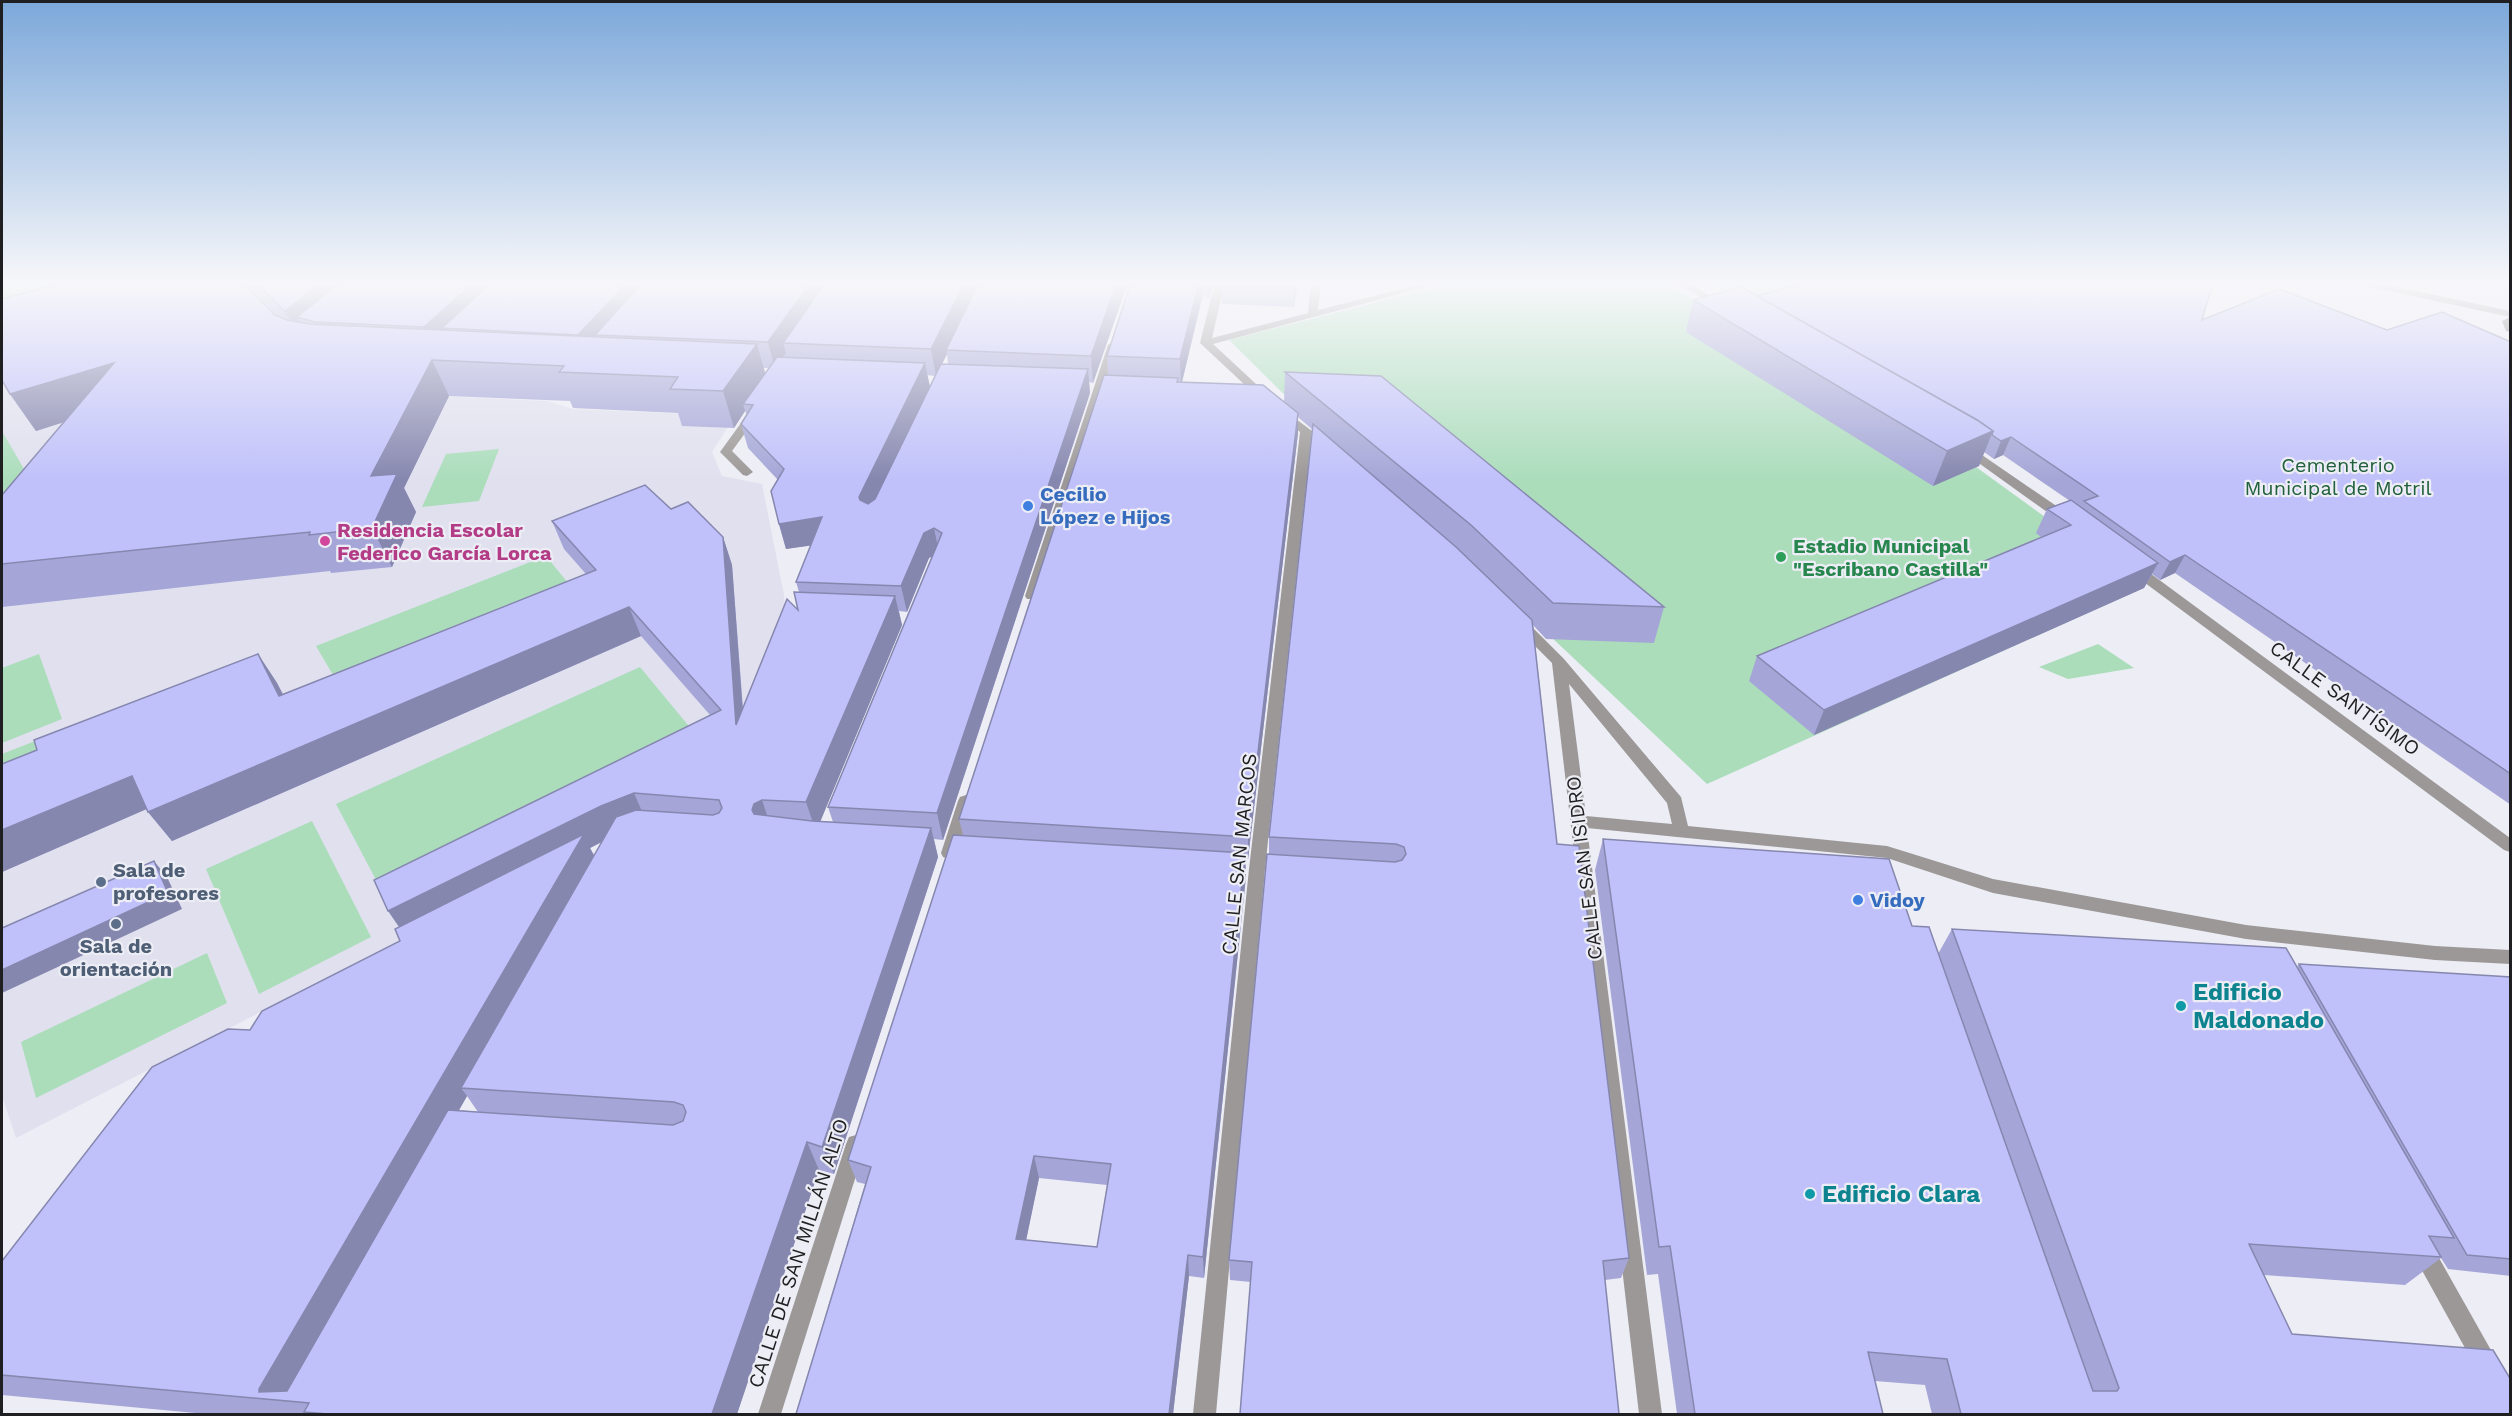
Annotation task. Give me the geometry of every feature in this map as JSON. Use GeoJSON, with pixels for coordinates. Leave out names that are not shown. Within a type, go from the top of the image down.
{"type":"FeatureCollection","features":[{"type":"Feature","properties":{"kind":"street"},"geometry":{"type":"LineString","coordinates":[[1026,613],[1112,348]]}},
{"type":"Feature","properties":{"kind":"street"},"geometry":{"type":"LineString","coordinates":[[1211,348],[1319,443]]}},
{"type":"Feature","properties":{"kind":"street"},"geometry":{"type":"LineString","coordinates":[[1238,394],[1261,394]]}},
{"type":"Feature","properties":{"kind":"street"},"geometry":{"type":"LineString","coordinates":[[747,472],[726,452],[760,404]]}},
{"type":"Feature","properties":{"kind":"street","name":"CALLE SAN MARCOS"},"geometry":{"type":"LineString","coordinates":[[1204,1414],[1257,869],[1306,431]]}},
{"type":"Feature","properties":{"kind":"street"},"geometry":{"type":"LineString","coordinates":[[1958,444],[2080,530]]}},
{"type":"Feature","properties":{"kind":"street","name":"CALLE SANTÍSIMO"},"geometry":{"type":"LineString","coordinates":[[2127,563],[2511,846]]}},
{"type":"Feature","properties":{"kind":"street"},"geometry":{"type":"LineString","coordinates":[[1509,613],[1559,662],[1676,801],[1681,830]]}},
{"type":"Feature","properties":{"kind":"street","name":"CALLE SAN ISIDRO"},"geometry":{"type":"LineString","coordinates":[[1559,662],[1650,1414]]}},
{"type":"Feature","properties":{"kind":"street"},"geometry":{"type":"LineString","coordinates":[[943,872],[972,782]]}},
{"type":"Feature","properties":{"kind":"street"},"geometry":{"type":"LineString","coordinates":[[1579,821],[1887,852],[1993,886],[2246,932],[2435,952],[2511,957]]}},
{"type":"Feature","properties":{"kind":"street"},"geometry":{"type":"LineString","coordinates":[[1887,852],[1894,874]]}},
{"type":"Feature","properties":{"kind":"street"},"geometry":{"type":"LineString","coordinates":[[2246,932],[2257,952]]}},
{"type":"Feature","properties":{"kind":"street","name":"CALLE DE SAN MILLÁN ALTO"},"geometry":{"type":"LineString","coordinates":[[768,1414],[859,1132]]}},
{"type":"Feature","properties":{"kind":"street"},"geometry":{"type":"LineString","coordinates":[[2413,1231],[2499,1386]]}},
{"type":"Feature","properties":{"kind":"shaded area"},"geometry":{"type":"Polygon","coordinates":[[[2,348],[108,348],[418,395],[547,401],[573,409],[690,414],[728,427],[712,452],[722,476],[762,484],[784,595],[786,628],[776,747],[16,1138],[2,1096],[2,348]]]}},
{"type":"Feature","properties":{"kind":"green space","name":"Estadio Municipal \"Escribano Castilla\""},"geometry":{"type":"Polygon","coordinates":[[[1237,348],[1782,348],[1954,451],[2143,588],[1707,784],[1548,634],[1309,419],[1237,348]]]}},
{"type":"Feature","properties":{"kind":"green space"},"geometry":{"type":"Polygon","coordinates":[[[2,431],[35,488],[2,499],[2,431]]]}},
{"type":"Feature","properties":{"kind":"green space"},"geometry":{"type":"Polygon","coordinates":[[[499,449],[479,501],[422,507],[446,454],[499,449]]]}},
{"type":"Feature","properties":{"kind":"green space"},"geometry":{"type":"Polygon","coordinates":[[[546,556],[582,600],[346,697],[316,646],[546,556]]]}},
{"type":"Feature","properties":{"kind":"green space"},"geometry":{"type":"Polygon","coordinates":[[[2098,644],[2134,668],[2068,679],[2039,667],[2098,644]]]}},
{"type":"Feature","properties":{"kind":"green space"},"geometry":{"type":"Polygon","coordinates":[[[39,654],[62,719],[2,743],[2,668],[39,654]]]}},
{"type":"Feature","properties":{"kind":"green space"},"geometry":{"type":"Polygon","coordinates":[[[640,667],[702,742],[385,897],[336,804],[640,667]]]}},
{"type":"Feature","properties":{"kind":"green space"},"geometry":{"type":"Polygon","coordinates":[[[112,711],[2,773],[2,754],[112,711]]]}},
{"type":"Feature","properties":{"kind":"green space"},"geometry":{"type":"Polygon","coordinates":[[[312,821],[371,937],[259,994],[206,869],[312,821]]]}},
{"type":"Feature","properties":{"kind":"green space"},"geometry":{"type":"Polygon","coordinates":[[[207,953],[227,1003],[36,1098],[21,1042],[207,953]]]}},
{"type":"Feature","properties":{"kind":"building"},"geometry":{"type":"Polygon","coordinates":[[[2,348],[754,348],[723,391],[670,389],[678,377],[559,372],[564,366],[432,360],[371,476],[397,474],[372,528],[309,535],[310,532],[2,564],[2,495],[114,363],[10,394],[2,380],[2,348]]]}},
{"type":"Feature","properties":{"kind":"building"},"geometry":{"type":"Polygon","coordinates":[[[947,348],[1094,348],[1091,356],[946,350],[947,348]]]}},
{"type":"Feature","properties":{"kind":"building"},"geometry":{"type":"Polygon","coordinates":[[[1110,348],[1183,348],[1180,359],[1107,356],[1110,348]]]}},
{"type":"Feature","properties":{"kind":"building"},"geometry":{"type":"Polygon","coordinates":[[[1774,348],[1849,348],[1993,431],[1947,451],[1774,348]]]}},
{"type":"Feature","properties":{"kind":"building","name":"Cementerio Municipal de Motril"},"geometry":{"type":"Polygon","coordinates":[[[1849,348],[2511,348],[2511,774],[2185,555],[2170,562],[2084,501],[2098,496],[2011,437],[2001,441],[1992,435],[1993,431],[1849,348]]]}},
{"type":"Feature","properties":{"kind":"building"},"geometry":{"type":"Polygon","coordinates":[[[777,357],[925,363],[859,497],[868,504],[875,499],[941,364],[1088,369],[937,813],[828,807],[942,533],[934,528],[924,533],[901,586],[796,582],[822,517],[779,524],[771,491],[784,469],[741,424],[753,405],[743,404],[777,357]]]}},
{"type":"Feature","properties":{"kind":"building"},"geometry":{"type":"Polygon","coordinates":[[[1285,372],[1381,376],[1664,607],[1553,603],[1471,525],[1285,372]]]}},
{"type":"Feature","properties":{"kind":"building"},"geometry":{"type":"Polygon","coordinates":[[[1104,375],[1178,378],[1177,382],[1263,385],[1298,413],[1248,837],[959,819],[1104,375]]]}},
{"type":"Feature","properties":{"kind":"building"},"geometry":{"type":"Polygon","coordinates":[[[1313,424],[1456,547],[1532,620],[1557,844],[1579,846],[1629,1258],[1603,1261],[1619,1414],[1240,1414],[1252,1262],[1229,1260],[1267,854],[1395,862],[1402,860],[1406,854],[1404,847],[1396,844],[1269,837],[1313,424]]]}},
{"type":"Feature","properties":{"kind":"building"},"geometry":{"type":"Polygon","coordinates":[[[645,485],[671,509],[688,502],[723,537],[736,725],[787,599],[798,610],[794,592],[895,596],[806,802],[762,800],[754,804],[752,810],[754,814],[812,821],[931,828],[822,1147],[807,1142],[712,1414],[328,1414],[304,1412],[309,1403],[2,1375],[2,1261],[152,1067],[228,1029],[250,1030],[262,1011],[400,941],[395,929],[584,834],[259,1392],[287,1391],[448,1110],[673,1125],[683,1121],[686,1112],[683,1105],[674,1102],[461,1088],[616,817],[636,810],[713,815],[719,813],[722,808],[719,800],[634,793],[601,806],[388,911],[374,880],[721,710],[629,607],[148,812],[132,776],[2,830],[2,764],[37,750],[34,740],[258,654],[279,696],[596,570],[552,521],[645,485]]]}},
{"type":"Feature","properties":{"kind":"building"},"geometry":{"type":"Polygon","coordinates":[[[2071,500],[2158,563],[1824,710],[1757,656],[2071,525],[2047,509],[2071,500]]]}},
{"type":"Feature","properties":{"kind":"building"},"geometry":{"type":"Polygon","coordinates":[[[953,835],[1245,853],[1203,1257],[1188,1255],[1169,1414],[796,1414],[871,1167],[848,1160],[953,835]],[[1034,1156],[1016,1239],[1097,1247],[1111,1164],[1034,1156]]]}},
{"type":"Feature","properties":{"kind":"building"},"geometry":{"type":"Polygon","coordinates":[[[1603,839],[1889,859],[1912,926],[1929,927],[2093,1391],[2117,1391],[2119,1388],[1952,929],[2286,948],[2454,1238],[2429,1236],[2441,1257],[2249,1244],[2292,1334],[2493,1350],[2511,1380],[2511,1414],[1961,1414],[1947,1359],[1868,1352],[1883,1414],[1695,1414],[1670,1246],[1659,1247],[1603,839]]]}},
{"type":"Feature","properties":{"kind":"building"},"geometry":{"type":"Polygon","coordinates":[[[154,861],[168,893],[2,970],[2,928],[154,861]]]}},
{"type":"Feature","properties":{"kind":"building"},"geometry":{"type":"Polygon","coordinates":[[[2299,964],[2511,977],[2511,1259],[2467,1255],[2299,964]]]}},
{"type":"Feature","properties":{"kind":"place","name":"Cecilio López e Hijos"},"geometry":{"type":"Point","coordinates":[1028,506]}},
{"type":"Feature","properties":{"kind":"place","name":"Residencia Escolar Federico García Lorca"},"geometry":{"type":"Point","coordinates":[325,541]}},
{"type":"Feature","properties":{"kind":"place","name":"Estadio Municipal \"Escribano Castilla\""},"geometry":{"type":"Point","coordinates":[1781,557]}},
{"type":"Feature","properties":{"kind":"place","name":"Sala de profesores"},"geometry":{"type":"Point","coordinates":[101,882]}},
{"type":"Feature","properties":{"kind":"place","name":"Vidoy"},"geometry":{"type":"Point","coordinates":[1858,900]}},
{"type":"Feature","properties":{"kind":"place","name":"Sala de orientación"},"geometry":{"type":"Point","coordinates":[116,924]}},
{"type":"Feature","properties":{"kind":"place","name":"Edificio Maldonado"},"geometry":{"type":"Point","coordinates":[2181,1006]}},
{"type":"Feature","properties":{"kind":"place","name":"Edificio Clara"},"geometry":{"type":"Point","coordinates":[1810,1194]}}]}
